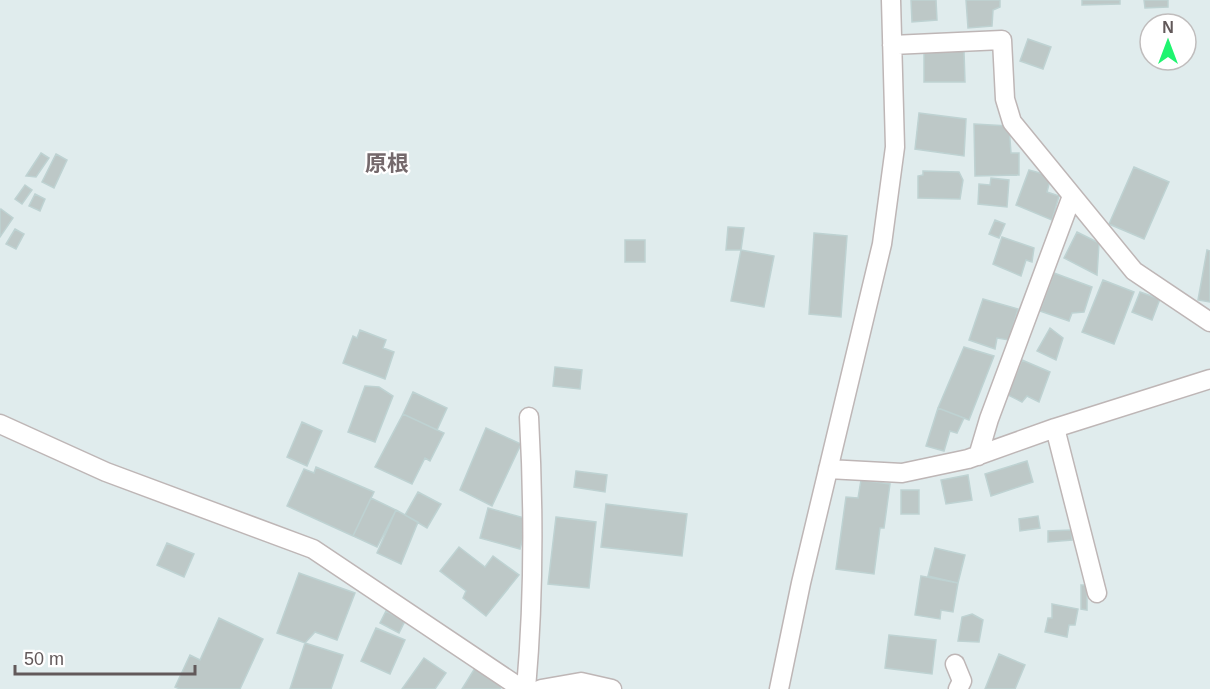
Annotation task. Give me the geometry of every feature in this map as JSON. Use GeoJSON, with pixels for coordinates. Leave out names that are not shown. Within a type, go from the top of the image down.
{"type":"FeatureCollection","features":[{"type":"Feature","properties":{"kind":"street"},"geometry":{"type":"LineString","coordinates":[[779,689],[801,583],[882,243],[895,147],[891,0]]}},
{"type":"Feature","properties":{"kind":"street"},"geometry":{"type":"LineString","coordinates":[[892,45],[1002,40],[1005,99],[1012,122],[1134,271],[1210,322]]}},
{"type":"Feature","properties":{"kind":"street"},"geometry":{"type":"LineString","coordinates":[[978,456],[989,419],[1072,196]]}},
{"type":"Feature","properties":{"kind":"street"},"geometry":{"type":"LineString","coordinates":[[828,469],[902,473],[978,456],[1055,428],[1210,379]]}},
{"type":"Feature","properties":{"kind":"street"},"geometry":{"type":"LineString","coordinates":[[0,424],[106,472],[313,549],[524,689],[532,624],[534,500],[530,417]]}},
{"type":"Feature","properties":{"kind":"street"},"geometry":{"type":"LineString","coordinates":[[1055,428],[1097,593]]}},
{"type":"Feature","properties":{"kind":"street"},"geometry":{"type":"LineString","coordinates":[[955,664],[962,681],[958,689]]}},
{"type":"Feature","properties":{"kind":"street"},"geometry":{"type":"LineString","coordinates":[[541,689],[581,681],[612,689]]}},
{"type":"Feature","properties":{"kind":"building"},"geometry":{"type":"Polygon","coordinates":[[[911,0],[936,0],[937,20],[912,22],[911,0]]]}},
{"type":"Feature","properties":{"kind":"building"},"geometry":{"type":"Polygon","coordinates":[[[966,0],[1000,0],[1000,7],[993,10],[992,26],[968,28],[966,0]]]}},
{"type":"Feature","properties":{"kind":"building"},"geometry":{"type":"Polygon","coordinates":[[[1082,0],[1120,0],[1120,4],[1082,5],[1082,0]]]}},
{"type":"Feature","properties":{"kind":"building"},"geometry":{"type":"Polygon","coordinates":[[[1144,0],[1168,0],[1168,7],[1145,8],[1144,0]]]}},
{"type":"Feature","properties":{"kind":"building"},"geometry":{"type":"Polygon","coordinates":[[[1028,39],[1051,47],[1043,69],[1020,61],[1028,39]]]}},
{"type":"Feature","properties":{"kind":"building"},"geometry":{"type":"Polygon","coordinates":[[[964,51],[965,82],[924,82],[924,53],[964,51]]]}},
{"type":"Feature","properties":{"kind":"building"},"geometry":{"type":"Polygon","coordinates":[[[919,113],[966,119],[964,156],[915,149],[919,113]]]}},
{"type":"Feature","properties":{"kind":"building"},"geometry":{"type":"Polygon","coordinates":[[[974,124],[1009,126],[1011,153],[1019,153],[1019,175],[975,176],[974,124]]]}},
{"type":"Feature","properties":{"kind":"building"},"geometry":{"type":"Polygon","coordinates":[[[41,153],[49,158],[36,177],[26,176],[41,153]]]}},
{"type":"Feature","properties":{"kind":"building"},"geometry":{"type":"Polygon","coordinates":[[[56,154],[67,160],[54,188],[42,182],[56,154]]]}},
{"type":"Feature","properties":{"kind":"building"},"geometry":{"type":"Polygon","coordinates":[[[1134,167],[1169,182],[1144,239],[1109,224],[1134,167]]]}},
{"type":"Feature","properties":{"kind":"building"},"geometry":{"type":"Polygon","coordinates":[[[1029,170],[1051,176],[1047,192],[1059,196],[1052,220],[1016,205],[1029,170]]]}},
{"type":"Feature","properties":{"kind":"building"},"geometry":{"type":"Polygon","coordinates":[[[923,171],[959,172],[963,180],[960,199],[918,198],[918,176],[923,175],[923,171]]]}},
{"type":"Feature","properties":{"kind":"building"},"geometry":{"type":"Polygon","coordinates":[[[991,178],[1009,180],[1007,207],[978,204],[979,184],[990,185],[991,178]]]}},
{"type":"Feature","properties":{"kind":"building"},"geometry":{"type":"Polygon","coordinates":[[[25,185],[32,190],[22,204],[15,199],[25,185]]]}},
{"type":"Feature","properties":{"kind":"building"},"geometry":{"type":"Polygon","coordinates":[[[35,194],[45,199],[40,211],[29,206],[35,194]]]}},
{"type":"Feature","properties":{"kind":"building"},"geometry":{"type":"Polygon","coordinates":[[[1,209],[13,218],[0,237],[0,211],[1,209]]]}},
{"type":"Feature","properties":{"kind":"building"},"geometry":{"type":"Polygon","coordinates":[[[995,220],[1005,224],[999,238],[989,234],[995,220]]]}},
{"type":"Feature","properties":{"kind":"building"},"geometry":{"type":"Polygon","coordinates":[[[728,227],[744,228],[741,250],[726,250],[728,227]]]}},
{"type":"Feature","properties":{"kind":"building"},"geometry":{"type":"Polygon","coordinates":[[[15,229],[24,234],[16,249],[6,244],[15,229]]]}},
{"type":"Feature","properties":{"kind":"building"},"geometry":{"type":"Polygon","coordinates":[[[1077,232],[1099,243],[1097,275],[1064,258],[1077,232]]]}},
{"type":"Feature","properties":{"kind":"building"},"geometry":{"type":"Polygon","coordinates":[[[814,233],[847,236],[841,317],[809,314],[814,233]]]}},
{"type":"Feature","properties":{"kind":"building"},"geometry":{"type":"Polygon","coordinates":[[[1002,237],[1034,248],[1032,262],[1026,260],[1021,276],[993,264],[1002,237]]]}},
{"type":"Feature","properties":{"kind":"building"},"geometry":{"type":"Polygon","coordinates":[[[625,240],[645,240],[645,262],[625,262],[625,240]]]}},
{"type":"Feature","properties":{"kind":"building"},"geometry":{"type":"Polygon","coordinates":[[[741,250],[774,256],[764,307],[731,301],[741,250]]]}},
{"type":"Feature","properties":{"kind":"building"},"geometry":{"type":"Polygon","coordinates":[[[1207,250],[1210,251],[1210,302],[1198,300],[1207,250]]]}},
{"type":"Feature","properties":{"kind":"building"},"geometry":{"type":"Polygon","coordinates":[[[1054,273],[1092,287],[1084,312],[1072,313],[1069,321],[1040,311],[1054,273]]]}},
{"type":"Feature","properties":{"kind":"building"},"geometry":{"type":"Polygon","coordinates":[[[1103,280],[1134,292],[1114,344],[1082,332],[1103,280]]]}},
{"type":"Feature","properties":{"kind":"building"},"geometry":{"type":"Polygon","coordinates":[[[1140,292],[1160,299],[1152,320],[1132,312],[1140,292]]]}},
{"type":"Feature","properties":{"kind":"building"},"geometry":{"type":"Polygon","coordinates":[[[983,299],[1018,309],[1009,340],[997,338],[995,349],[969,340],[983,299]]]}},
{"type":"Feature","properties":{"kind":"building"},"geometry":{"type":"Polygon","coordinates":[[[1050,328],[1063,338],[1056,360],[1037,351],[1050,328]]]}},
{"type":"Feature","properties":{"kind":"building"},"geometry":{"type":"Polygon","coordinates":[[[360,330],[386,340],[383,348],[394,352],[385,379],[343,363],[353,336],[357,338],[360,330]]]}},
{"type":"Feature","properties":{"kind":"building"},"geometry":{"type":"Polygon","coordinates":[[[964,347],[994,356],[969,420],[938,408],[964,347]]]}},
{"type":"Feature","properties":{"kind":"building"},"geometry":{"type":"Polygon","coordinates":[[[1022,360],[1050,372],[1039,402],[1027,396],[1022,402],[1008,395],[1022,360]]]}},
{"type":"Feature","properties":{"kind":"building"},"geometry":{"type":"Polygon","coordinates":[[[555,367],[582,370],[580,389],[553,386],[555,367]]]}},
{"type":"Feature","properties":{"kind":"building"},"geometry":{"type":"Polygon","coordinates":[[[365,386],[379,387],[393,396],[375,442],[348,432],[365,386]]]}},
{"type":"Feature","properties":{"kind":"building"},"geometry":{"type":"Polygon","coordinates":[[[413,392],[447,408],[437,430],[403,414],[413,392]]]}},
{"type":"Feature","properties":{"kind":"building"},"geometry":{"type":"Polygon","coordinates":[[[938,408],[964,418],[957,433],[950,431],[944,451],[926,446],[938,408]]]}},
{"type":"Feature","properties":{"kind":"building"},"geometry":{"type":"Polygon","coordinates":[[[403,414],[444,433],[430,461],[425,458],[412,484],[375,467],[403,414]]]}},
{"type":"Feature","properties":{"kind":"building"},"geometry":{"type":"Polygon","coordinates":[[[302,422],[322,431],[307,466],[287,457],[302,422]]]}},
{"type":"Feature","properties":{"kind":"building"},"geometry":{"type":"Polygon","coordinates":[[[486,428],[521,444],[492,506],[460,490],[486,428]]]}},
{"type":"Feature","properties":{"kind":"building"},"geometry":{"type":"Polygon","coordinates":[[[1027,461],[1033,482],[991,496],[985,474],[1027,461]]]}},
{"type":"Feature","properties":{"kind":"building"},"geometry":{"type":"Polygon","coordinates":[[[316,467],[374,492],[353,536],[287,506],[304,469],[314,473],[316,467]]]}},
{"type":"Feature","properties":{"kind":"building"},"geometry":{"type":"Polygon","coordinates":[[[576,471],[607,475],[605,492],[574,487],[576,471]]]}},
{"type":"Feature","properties":{"kind":"building"},"geometry":{"type":"Polygon","coordinates":[[[968,475],[972,500],[946,504],[941,480],[968,475]]]}},
{"type":"Feature","properties":{"kind":"building"},"geometry":{"type":"Polygon","coordinates":[[[861,480],[890,484],[884,528],[880,528],[874,574],[836,569],[846,497],[858,498],[861,480]]]}},
{"type":"Feature","properties":{"kind":"building"},"geometry":{"type":"Polygon","coordinates":[[[901,490],[919,490],[919,514],[901,514],[901,490]]]}},
{"type":"Feature","properties":{"kind":"building"},"geometry":{"type":"Polygon","coordinates":[[[418,492],[441,504],[427,528],[405,515],[418,492]]]}},
{"type":"Feature","properties":{"kind":"building"},"geometry":{"type":"Polygon","coordinates":[[[371,498],[396,510],[377,547],[353,536],[371,498]]]}},
{"type":"Feature","properties":{"kind":"building"},"geometry":{"type":"Polygon","coordinates":[[[606,504],[687,514],[682,556],[601,547],[606,504]]]}},
{"type":"Feature","properties":{"kind":"building"},"geometry":{"type":"Polygon","coordinates":[[[488,508],[528,519],[520,549],[480,538],[488,508]]]}},
{"type":"Feature","properties":{"kind":"building"},"geometry":{"type":"Polygon","coordinates":[[[396,510],[418,522],[401,564],[377,553],[396,510]]]}},
{"type":"Feature","properties":{"kind":"building"},"geometry":{"type":"Polygon","coordinates":[[[1038,516],[1040,528],[1020,531],[1019,519],[1038,516]]]}},
{"type":"Feature","properties":{"kind":"building"},"geometry":{"type":"Polygon","coordinates":[[[556,517],[596,522],[589,588],[548,584],[556,517]]]}},
{"type":"Feature","properties":{"kind":"building"},"geometry":{"type":"Polygon","coordinates":[[[1071,530],[1072,540],[1048,542],[1048,531],[1071,530]]]}},
{"type":"Feature","properties":{"kind":"building"},"geometry":{"type":"Polygon","coordinates":[[[167,543],[194,554],[184,577],[157,565],[167,543]]]}},
{"type":"Feature","properties":{"kind":"building"},"geometry":{"type":"Polygon","coordinates":[[[459,547],[485,567],[493,556],[519,575],[486,616],[463,598],[466,591],[440,571],[459,547]]]}},
{"type":"Feature","properties":{"kind":"building"},"geometry":{"type":"Polygon","coordinates":[[[935,548],[965,555],[958,583],[928,576],[935,548]]]}},
{"type":"Feature","properties":{"kind":"building"},"geometry":{"type":"Polygon","coordinates":[[[299,573],[355,593],[337,640],[315,632],[305,643],[277,633],[299,573]]]}},
{"type":"Feature","properties":{"kind":"building"},"geometry":{"type":"Polygon","coordinates":[[[921,576],[958,583],[953,612],[941,610],[940,619],[915,615],[921,576]]]}},
{"type":"Feature","properties":{"kind":"building"},"geometry":{"type":"Polygon","coordinates":[[[1081,585],[1087,585],[1087,610],[1081,609],[1081,585]]]}},
{"type":"Feature","properties":{"kind":"building"},"geometry":{"type":"Polygon","coordinates":[[[1052,604],[1078,609],[1075,625],[1069,625],[1067,637],[1045,632],[1048,618],[1052,618],[1052,604]]]}},
{"type":"Feature","properties":{"kind":"building"},"geometry":{"type":"Polygon","coordinates":[[[386,611],[405,621],[399,633],[380,623],[386,611]]]}},
{"type":"Feature","properties":{"kind":"building"},"geometry":{"type":"Polygon","coordinates":[[[972,614],[983,620],[979,642],[958,641],[962,617],[972,614]]]}},
{"type":"Feature","properties":{"kind":"building"},"geometry":{"type":"Polygon","coordinates":[[[219,618],[263,639],[240,689],[180,689],[175,687],[190,655],[200,660],[219,618]]]}},
{"type":"Feature","properties":{"kind":"building"},"geometry":{"type":"Polygon","coordinates":[[[376,628],[405,640],[390,674],[361,661],[376,628]]]}},
{"type":"Feature","properties":{"kind":"building"},"geometry":{"type":"Polygon","coordinates":[[[889,635],[936,640],[932,674],[885,668],[889,635]]]}},
{"type":"Feature","properties":{"kind":"building"},"geometry":{"type":"Polygon","coordinates":[[[305,643],[343,655],[331,689],[290,689],[305,643]]]}},
{"type":"Feature","properties":{"kind":"building"},"geometry":{"type":"Polygon","coordinates":[[[999,654],[1025,665],[1015,689],[985,689],[999,654]]]}},
{"type":"Feature","properties":{"kind":"building"},"geometry":{"type":"Polygon","coordinates":[[[424,658],[446,673],[435,689],[402,689],[424,658]]]}},
{"type":"Feature","properties":{"kind":"building"},"geometry":{"type":"Polygon","coordinates":[[[475,668],[503,685],[500,689],[462,689],[475,668]]]}},
{"type":"Feature","properties":{"kind":"district","name":"原根"},"geometry":{"type":"Point","coordinates":[387,163]}}]}
